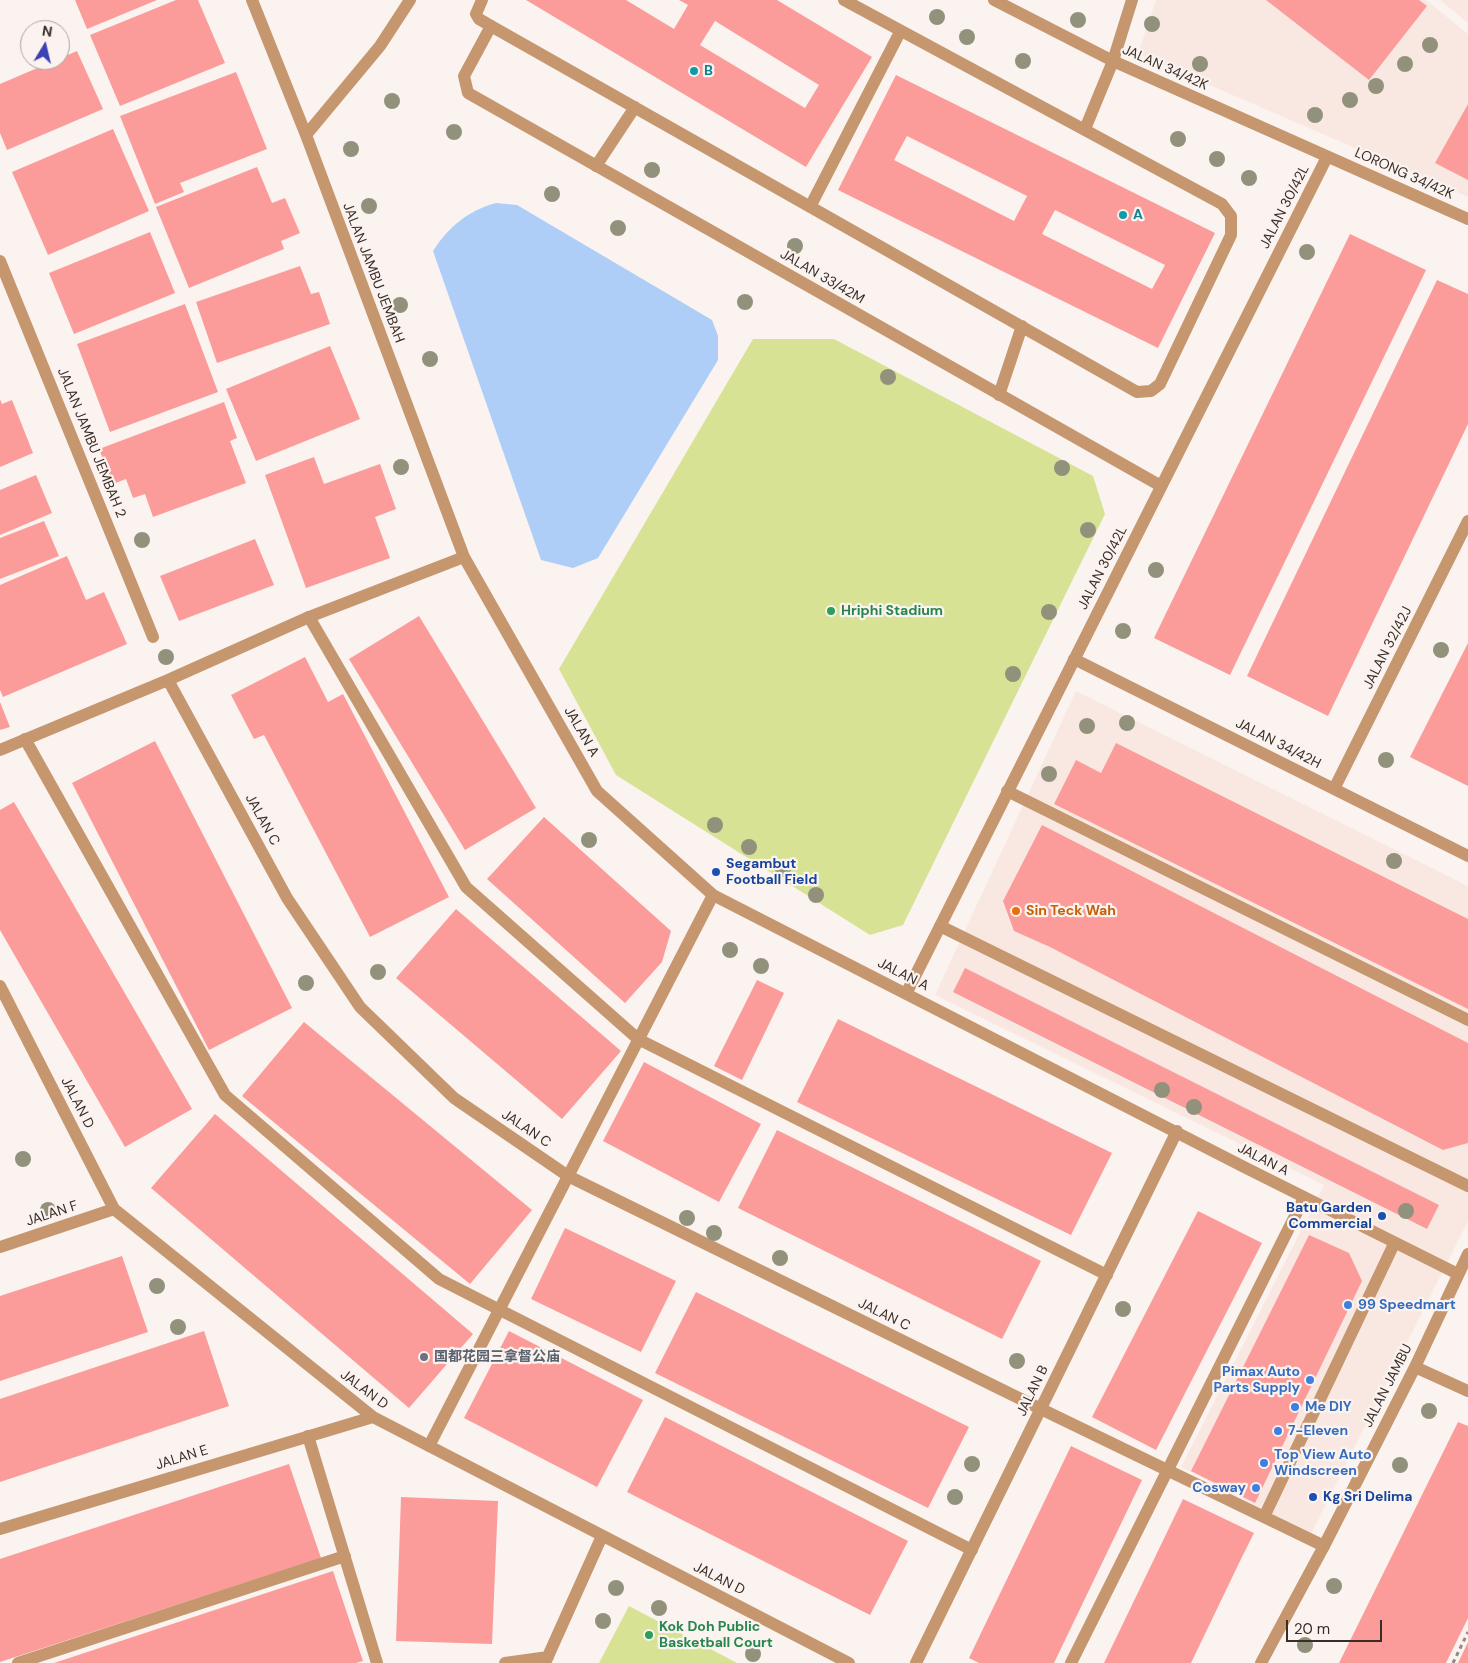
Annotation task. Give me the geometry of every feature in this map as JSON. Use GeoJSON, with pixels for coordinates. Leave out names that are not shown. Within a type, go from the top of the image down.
{"type":"FeatureCollection","features":[{"type":"Feature","properties":{"kind":"street","name":"JALAN JAMBU JEMBAH"},"geometry":{"type":"LineString","coordinates":[[252,0],[306,136],[464,557]]}},
{"type":"Feature","properties":{"kind":"street"},"geometry":{"type":"LineString","coordinates":[[306,136],[380,46],[410,0]]}},
{"type":"Feature","properties":{"kind":"street"},"geometry":{"type":"LineString","coordinates":[[482,0],[476,14],[491,26],[810,207],[1137,392],[1151,390],[1160,384],[1231,235],[1231,216],[1222,204],[1085,129],[900,32],[844,0]]}},
{"type":"Feature","properties":{"kind":"street","name":"JALAN 34/42K"},"geometry":{"type":"LineString","coordinates":[[994,0],[1113,61],[1327,156]]}},
{"type":"Feature","properties":{"kind":"street"},"geometry":{"type":"LineString","coordinates":[[1085,129],[1113,61],[1132,0]]}},
{"type":"Feature","properties":{"kind":"street","name":"JALAN 33/42M"},"geometry":{"type":"LineString","coordinates":[[491,26],[464,76],[468,93],[1161,486]]}},
{"type":"Feature","properties":{"kind":"street"},"geometry":{"type":"LineString","coordinates":[[810,207],[900,32]]}},
{"type":"Feature","properties":{"kind":"street"},"geometry":{"type":"LineString","coordinates":[[596,166],[635,107]]}},
{"type":"Feature","properties":{"kind":"street","name":"LORONG 34/42K"},"geometry":{"type":"LineString","coordinates":[[1327,156],[1468,219]]}},
{"type":"Feature","properties":{"kind":"street","name":"JALAN 30/42L"},"geometry":{"type":"LineString","coordinates":[[906,994],[1327,156]]}},
{"type":"Feature","properties":{"kind":"street","name":"JALAN JAMBU JEMBAH 2"},"geometry":{"type":"LineString","coordinates":[[0,261],[153,637]]}},
{"type":"Feature","properties":{"kind":"street"},"geometry":{"type":"LineString","coordinates":[[999,395],[1022,326]]}},
{"type":"Feature","properties":{"kind":"street","name":"JALAN 32/42J"},"geometry":{"type":"LineString","coordinates":[[1334,789],[1468,521]]}},
{"type":"Feature","properties":{"kind":"street"},"geometry":{"type":"LineString","coordinates":[[0,750],[168,680],[309,617],[464,557]]}},
{"type":"Feature","properties":{"kind":"street","name":"JALAN A"},"geometry":{"type":"LineString","coordinates":[[464,557],[597,791],[713,895],[1177,1131],[1394,1244],[1458,1274]]}},
{"type":"Feature","properties":{"kind":"street"},"geometry":{"type":"LineString","coordinates":[[309,617],[466,887],[638,1039],[1107,1276]]}},
{"type":"Feature","properties":{"kind":"street","name":"JALAN 34/42H"},"geometry":{"type":"LineString","coordinates":[[1074,659],[1468,856]]}},
{"type":"Feature","properties":{"kind":"street","name":"JALAN C"},"geometry":{"type":"LineString","coordinates":[[168,680],[287,898],[360,1007],[454,1098],[568,1176],[1324,1546]]}},
{"type":"Feature","properties":{"kind":"street"},"geometry":{"type":"LineString","coordinates":[[25,739],[225,1095],[439,1278],[972,1550]]}},
{"type":"Feature","properties":{"kind":"street"},"geometry":{"type":"LineString","coordinates":[[1008,791],[1468,1020]]}},
{"type":"Feature","properties":{"kind":"street"},"geometry":{"type":"LineString","coordinates":[[429,1446],[713,895]]}},
{"type":"Feature","properties":{"kind":"street"},"geometry":{"type":"LineString","coordinates":[[940,926],[1468,1186]]}},
{"type":"Feature","properties":{"kind":"street","name":"JALAN D"},"geometry":{"type":"LineString","coordinates":[[0,986],[114,1209],[373,1417],[850,1663]]}},
{"type":"Feature","properties":{"kind":"street","name":"JALAN B"},"geometry":{"type":"LineString","coordinates":[[916,1663],[1177,1131]]}},
{"type":"Feature","properties":{"kind":"street"},"geometry":{"type":"LineString","coordinates":[[1071,1663],[1166,1470],[1304,1198]]}},
{"type":"Feature","properties":{"kind":"street","name":"JALAN F"},"geometry":{"type":"LineString","coordinates":[[0,1247],[114,1209]]}},
{"type":"Feature","properties":{"kind":"street"},"geometry":{"type":"LineString","coordinates":[[1264,1517],[1394,1244]]}},
{"type":"Feature","properties":{"kind":"street","name":"JALAN JAMBU"},"geometry":{"type":"LineString","coordinates":[[1261,1663],[1324,1546],[1415,1367],[1468,1254]]}},
{"type":"Feature","properties":{"kind":"street"},"geometry":{"type":"LineString","coordinates":[[1415,1367],[1468,1391]]}},
{"type":"Feature","properties":{"kind":"street","name":"JALAN E"},"geometry":{"type":"LineString","coordinates":[[0,1529],[373,1417]]}},
{"type":"Feature","properties":{"kind":"street"},"geometry":{"type":"LineString","coordinates":[[308,1436],[377,1663]]}},
{"type":"Feature","properties":{"kind":"street"},"geometry":{"type":"LineString","coordinates":[[505,1663],[547,1660],[602,1536]]}},
{"type":"Feature","properties":{"kind":"street"},"geometry":{"type":"LineString","coordinates":[[18,1663],[345,1556]]}},
{"type":"Feature","properties":{"kind":"path"},"geometry":{"type":"LineString","coordinates":[[1453,1663],[1468,1632]]}},
{"type":"Feature","properties":{"kind":"shaded area"},"geometry":{"type":"Polygon","coordinates":[[[1156,0],[1426,0],[1468,34],[1468,197],[1138,54],[1156,0]]]}},
{"type":"Feature","properties":{"kind":"shaded area"},"geometry":{"type":"Polygon","coordinates":[[[1440,0],[1468,0],[1468,23],[1440,0]]]}},
{"type":"Feature","properties":{"kind":"shaded area"},"geometry":{"type":"Polygon","coordinates":[[[1076,691],[1468,886],[1468,1221],[1311,1534],[1181,1467],[1324,1185],[935,995],[1076,691]]]}},
{"type":"Feature","properties":{"kind":"green space","name":"Hriphi Stadium"},"geometry":{"type":"Polygon","coordinates":[[[753,339],[834,339],[1093,476],[1105,514],[903,925],[870,935],[616,775],[559,669],[753,339]]]}},
{"type":"Feature","properties":{"kind":"green space","name":"Kok Doh Public Basketball Court"},"geometry":{"type":"Polygon","coordinates":[[[629,1606],[737,1663],[599,1663],[629,1606]]]}},
{"type":"Feature","properties":{"kind":"water"},"geometry":{"type":"Polygon","coordinates":[[[496,203],[517,205],[712,320],[718,336],[718,360],[598,558],[573,568],[541,560],[433,251],[446,234],[460,221],[477,210],[496,203]]]}},
{"type":"Feature","properties":{"kind":"building"},"geometry":{"type":"Polygon","coordinates":[[[75,0],[157,0],[87,29],[75,0]]]}},
{"type":"Feature","properties":{"kind":"building"},"geometry":{"type":"Polygon","coordinates":[[[176,0],[198,0],[225,63],[120,106],[90,35],[176,0]]]}},
{"type":"Feature","properties":{"kind":"building","name":"B"},"geometry":{"type":"Polygon","coordinates":[[[526,0],[626,0],[674,29],[688,5],[679,0],[777,0],[872,57],[806,167],[526,0]],[[715,21],[700,45],[805,108],[819,85],[715,21]]]}},
{"type":"Feature","properties":{"kind":"building"},"geometry":{"type":"Polygon","coordinates":[[[1266,0],[1419,0],[1427,6],[1369,80],[1266,0]]]}},
{"type":"Feature","properties":{"kind":"building"},"geometry":{"type":"Polygon","coordinates":[[[77,51],[103,109],[7,150],[0,133],[0,84],[33,70],[70,70],[70,54],[77,51]]]}},
{"type":"Feature","properties":{"kind":"building"},"geometry":{"type":"Polygon","coordinates":[[[236,72],[267,149],[180,183],[184,192],[155,204],[120,116],[236,72]]]}},
{"type":"Feature","properties":{"kind":"building","name":"A"},"geometry":{"type":"Polygon","coordinates":[[[896,75],[1215,233],[1158,348],[838,190],[896,75]],[[907,136],[894,160],[1014,221],[1027,196],[907,136]],[[1055,210],[1042,234],[1152,289],[1165,265],[1055,210]]]}},
{"type":"Feature","properties":{"kind":"building"},"geometry":{"type":"Polygon","coordinates":[[[1468,104],[1468,180],[1435,163],[1468,104]]]}},
{"type":"Feature","properties":{"kind":"building"},"geometry":{"type":"Polygon","coordinates":[[[113,129],[149,211],[48,255],[12,172],[113,129]]]}},
{"type":"Feature","properties":{"kind":"building"},"geometry":{"type":"Polygon","coordinates":[[[257,167],[272,203],[285,198],[300,233],[281,241],[284,249],[189,288],[156,207],[257,167]]]}},
{"type":"Feature","properties":{"kind":"building"},"geometry":{"type":"Polygon","coordinates":[[[150,232],[175,293],[74,334],[49,273],[150,232]]]}},
{"type":"Feature","properties":{"kind":"building"},"geometry":{"type":"Polygon","coordinates":[[[1350,234],[1426,270],[1230,675],[1154,638],[1350,234]]]}},
{"type":"Feature","properties":{"kind":"building"},"geometry":{"type":"Polygon","coordinates":[[[300,266],[311,294],[319,292],[330,324],[217,363],[196,302],[300,266]]]}},
{"type":"Feature","properties":{"kind":"building"},"geometry":{"type":"Polygon","coordinates":[[[1437,280],[1468,294],[1468,424],[1328,716],[1247,676],[1437,280]]]}},
{"type":"Feature","properties":{"kind":"building"},"geometry":{"type":"Polygon","coordinates":[[[185,304],[218,392],[110,432],[77,344],[185,304]]]}},
{"type":"Feature","properties":{"kind":"building"},"geometry":{"type":"Polygon","coordinates":[[[330,346],[360,419],[256,461],[226,389],[330,346]]]}},
{"type":"Feature","properties":{"kind":"building"},"geometry":{"type":"Polygon","coordinates":[[[0,399],[2,404],[12,400],[33,453],[0,467],[0,399]]]}},
{"type":"Feature","properties":{"kind":"building"},"geometry":{"type":"Polygon","coordinates":[[[224,402],[237,438],[230,441],[246,483],[153,517],[145,494],[133,498],[126,479],[113,484],[99,449],[224,402]]]}},
{"type":"Feature","properties":{"kind":"building"},"geometry":{"type":"Polygon","coordinates":[[[314,457],[324,484],[380,464],[396,509],[375,517],[390,558],[306,588],[265,475],[314,457]]]}},
{"type":"Feature","properties":{"kind":"building"},"geometry":{"type":"Polygon","coordinates":[[[36,475],[52,513],[0,535],[0,490],[36,475]]]}},
{"type":"Feature","properties":{"kind":"building"},"geometry":{"type":"Polygon","coordinates":[[[44,521],[59,556],[0,579],[0,538],[44,521]]]}},
{"type":"Feature","properties":{"kind":"building"},"geometry":{"type":"Polygon","coordinates":[[[255,539],[274,585],[179,621],[160,576],[255,539]]]}},
{"type":"Feature","properties":{"kind":"building"},"geometry":{"type":"Polygon","coordinates":[[[67,556],[86,600],[104,592],[127,644],[3,697],[0,690],[0,585],[67,556]]]}},
{"type":"Feature","properties":{"kind":"building"},"geometry":{"type":"Polygon","coordinates":[[[419,616],[536,808],[465,850],[349,659],[419,616]]]}},
{"type":"Feature","properties":{"kind":"building"},"geometry":{"type":"Polygon","coordinates":[[[1468,643],[1468,786],[1410,757],[1468,643]]]}},
{"type":"Feature","properties":{"kind":"building"},"geometry":{"type":"Polygon","coordinates":[[[305,657],[328,702],[343,694],[449,897],[370,937],[264,735],[254,739],[231,695],[305,657]]]}},
{"type":"Feature","properties":{"kind":"building"},"geometry":{"type":"Polygon","coordinates":[[[0,702],[10,727],[0,730],[0,702]]]}},
{"type":"Feature","properties":{"kind":"building"},"geometry":{"type":"Polygon","coordinates":[[[155,741],[292,1008],[209,1050],[72,783],[155,741]]]}},
{"type":"Feature","properties":{"kind":"building"},"geometry":{"type":"Polygon","coordinates":[[[1116,743],[1468,919],[1468,1009],[1054,804],[1076,760],[1101,773],[1116,743]]]}},
{"type":"Feature","properties":{"kind":"building"},"geometry":{"type":"Polygon","coordinates":[[[14,802],[192,1109],[125,1147],[0,930],[0,810],[14,802]]]}},
{"type":"Feature","properties":{"kind":"building"},"geometry":{"type":"Polygon","coordinates":[[[544,817],[671,931],[662,962],[625,1003],[487,879],[544,817]]]}},
{"type":"Feature","properties":{"kind":"building"},"geometry":{"type":"Polygon","coordinates":[[[1042,825],[1468,1043],[1468,1143],[1443,1150],[1050,947],[1014,931],[1003,901],[1042,825]]]}},
{"type":"Feature","properties":{"kind":"building"},"geometry":{"type":"Polygon","coordinates":[[[456,909],[621,1051],[562,1119],[396,978],[456,909]]]}},
{"type":"Feature","properties":{"kind":"building"},"geometry":{"type":"Polygon","coordinates":[[[965,968],[1439,1205],[1427,1229],[953,992],[965,968]]]}},
{"type":"Feature","properties":{"kind":"building"},"geometry":{"type":"Polygon","coordinates":[[[757,980],[784,993],[742,1080],[714,1066],[757,980]]]}},
{"type":"Feature","properties":{"kind":"building"},"geometry":{"type":"Polygon","coordinates":[[[838,1019],[1112,1153],[1071,1235],[797,1102],[838,1019]]]}},
{"type":"Feature","properties":{"kind":"building"},"geometry":{"type":"Polygon","coordinates":[[[304,1022],[532,1210],[470,1284],[242,1096],[304,1022]]]}},
{"type":"Feature","properties":{"kind":"building"},"geometry":{"type":"Polygon","coordinates":[[[644,1062],[761,1124],[719,1202],[603,1141],[644,1062]]]}},
{"type":"Feature","properties":{"kind":"building"},"geometry":{"type":"Polygon","coordinates":[[[215,1114],[473,1334],[409,1408],[151,1188],[215,1114]]]}},
{"type":"Feature","properties":{"kind":"building"},"geometry":{"type":"Polygon","coordinates":[[[777,1130],[1041,1261],[1002,1339],[738,1208],[777,1130]]]}},
{"type":"Feature","properties":{"kind":"building"},"geometry":{"type":"Polygon","coordinates":[[[1198,1211],[1262,1243],[1156,1450],[1092,1417],[1198,1211]]]}},
{"type":"Feature","properties":{"kind":"building"},"geometry":{"type":"Polygon","coordinates":[[[565,1228],[676,1281],[641,1352],[531,1299],[565,1228]]]}},
{"type":"Feature","properties":{"kind":"building"},"geometry":{"type":"Polygon","coordinates":[[[1309,1235],[1349,1253],[1362,1281],[1255,1503],[1191,1471],[1309,1235]]]}},
{"type":"Feature","properties":{"kind":"building"},"geometry":{"type":"Polygon","coordinates":[[[122,1256],[148,1332],[0,1381],[0,1296],[122,1256]]]}},
{"type":"Feature","properties":{"kind":"building"},"geometry":{"type":"Polygon","coordinates":[[[696,1292],[969,1427],[928,1508],[655,1373],[696,1292]]]}},
{"type":"Feature","properties":{"kind":"building"},"geometry":{"type":"Polygon","coordinates":[[[204,1331],[229,1406],[0,1482],[0,1399],[204,1331]]]}},
{"type":"Feature","properties":{"kind":"building"},"geometry":{"type":"Polygon","coordinates":[[[509,1331],[643,1400],[597,1487],[464,1418],[509,1331]]]}},
{"type":"Feature","properties":{"kind":"building"},"geometry":{"type":"Polygon","coordinates":[[[665,1417],[908,1541],[870,1615],[627,1492],[665,1417]]]}},
{"type":"Feature","properties":{"kind":"building"},"geometry":{"type":"Polygon","coordinates":[[[1458,1422],[1468,1426],[1468,1618],[1446,1663],[1339,1663],[1458,1422]]]}},
{"type":"Feature","properties":{"kind":"building"},"geometry":{"type":"Polygon","coordinates":[[[1071,1446],[1142,1480],[1054,1663],[979,1663],[969,1658],[1071,1446]]]}},
{"type":"Feature","properties":{"kind":"building"},"geometry":{"type":"Polygon","coordinates":[[[289,1464],[321,1558],[0,1662],[0,1559],[289,1464]]]}},
{"type":"Feature","properties":{"kind":"building"},"geometry":{"type":"Polygon","coordinates":[[[401,1497],[498,1501],[492,1644],[396,1641],[401,1497]]]}},
{"type":"Feature","properties":{"kind":"building"},"geometry":{"type":"Polygon","coordinates":[[[1183,1499],[1254,1533],[1191,1663],[1104,1663],[1183,1499]]]}},
{"type":"Feature","properties":{"kind":"building"},"geometry":{"type":"Polygon","coordinates":[[[333,1571],[363,1661],[356,1663],[54,1663],[333,1571]]]}},
{"type":"Feature","properties":{"kind":"building"},"geometry":{"type":"Polygon","coordinates":[[[1468,1642],[1468,1663],[1458,1663],[1468,1642]]]}},
{"type":"Feature","properties":{"kind":"place","name":"B"},"geometry":{"type":"Point","coordinates":[694,71]}},
{"type":"Feature","properties":{"kind":"place","name":"A"},"geometry":{"type":"Point","coordinates":[1123,215]}},
{"type":"Feature","properties":{"kind":"place","name":"Hriphi Stadium"},"geometry":{"type":"Point","coordinates":[831,611]}},
{"type":"Feature","properties":{"kind":"place","name":"Segambut Football Field"},"geometry":{"type":"Point","coordinates":[716,872]}},
{"type":"Feature","properties":{"kind":"place","name":"Sin Teck Wah"},"geometry":{"type":"Point","coordinates":[1016,911]}},
{"type":"Feature","properties":{"kind":"place","name":"Batu Garden Commercial"},"geometry":{"type":"Point","coordinates":[1382,1216]}},
{"type":"Feature","properties":{"kind":"place","name":"99 Speedmart"},"geometry":{"type":"Point","coordinates":[1348,1305]}},
{"type":"Feature","properties":{"kind":"place","name":"国都花园三拿督公庙"},"geometry":{"type":"Point","coordinates":[424,1357]}},
{"type":"Feature","properties":{"kind":"place","name":"Pimax Auto Parts Supply"},"geometry":{"type":"Point","coordinates":[1310,1380]}},
{"type":"Feature","properties":{"kind":"place","name":"Me DIY"},"geometry":{"type":"Point","coordinates":[1295,1407]}},
{"type":"Feature","properties":{"kind":"place","name":"7-Eleven"},"geometry":{"type":"Point","coordinates":[1278,1431]}},
{"type":"Feature","properties":{"kind":"place","name":"Top View Auto Windscreen"},"geometry":{"type":"Point","coordinates":[1264,1463]}},
{"type":"Feature","properties":{"kind":"place","name":"Cosway"},"geometry":{"type":"Point","coordinates":[1256,1488]}},
{"type":"Feature","properties":{"kind":"place","name":"Kg Sri Delima"},"geometry":{"type":"Point","coordinates":[1313,1497]}},
{"type":"Feature","properties":{"kind":"place","name":"Kok Doh Public Basketball Court"},"geometry":{"type":"Point","coordinates":[649,1635]}}]}
